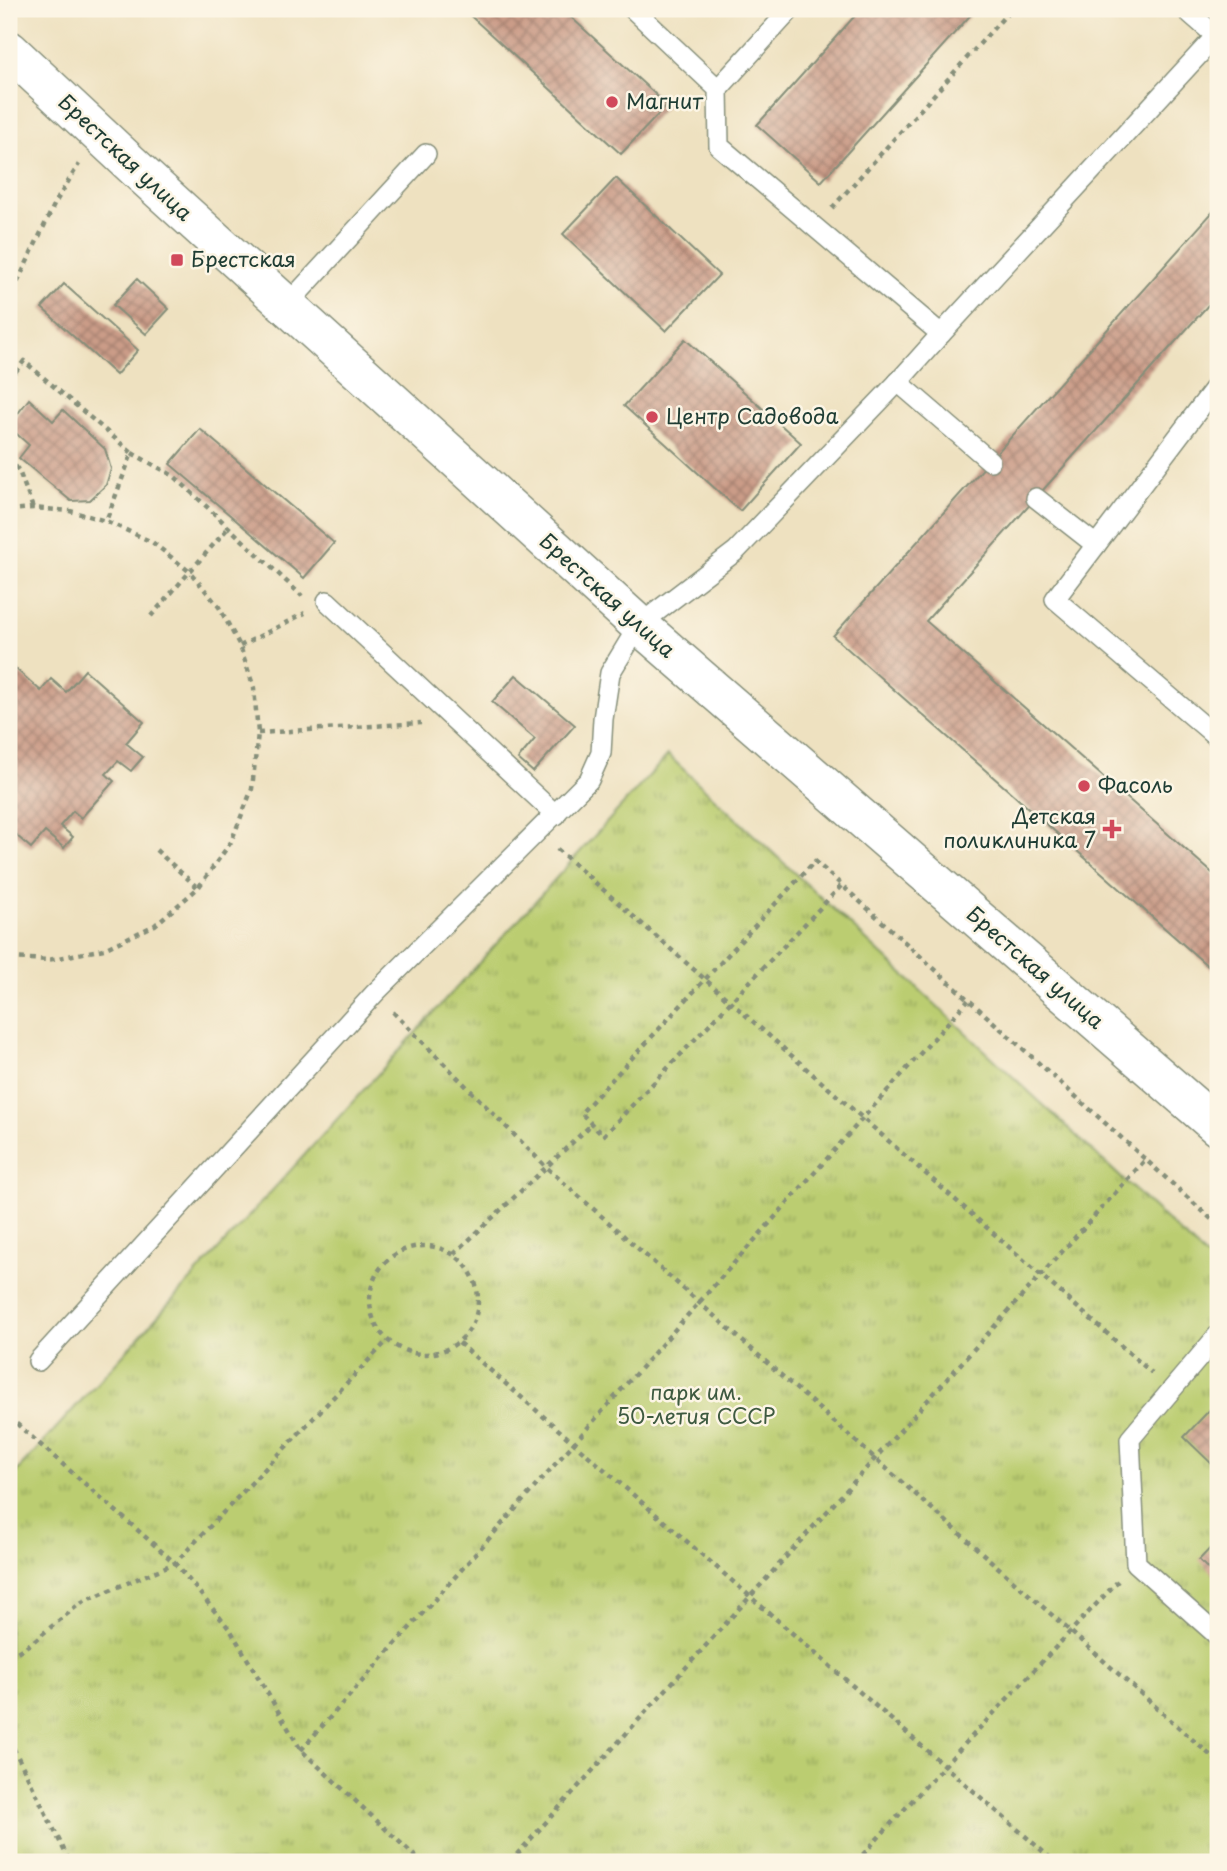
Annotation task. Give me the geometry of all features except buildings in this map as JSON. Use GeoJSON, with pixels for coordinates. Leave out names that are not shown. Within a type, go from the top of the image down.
{"type":"FeatureCollection","features":[{"type":"Feature","properties":{"kind":"street","name":"Брестская улица"},"geometry":{"type":"LineString","coordinates":[[9,50],[286,306],[639,625],[1218,1127]]}},
{"type":"Feature","properties":{"kind":"lane"},"geometry":{"type":"LineString","coordinates":[[633,9],[718,89]]}},
{"type":"Feature","properties":{"kind":"lane"},"geometry":{"type":"LineString","coordinates":[[792,9],[718,89],[719,146],[941,334]]}},
{"type":"Feature","properties":{"kind":"lane"},"geometry":{"type":"LineString","coordinates":[[38,1361],[375,993],[589,780],[601,753],[610,673],[639,625],[736,551],[898,382],[1217,37],[1185,9]]}},
{"type":"Feature","properties":{"kind":"lane"},"geometry":{"type":"LineString","coordinates":[[286,306],[426,154]]}},
{"type":"Feature","properties":{"kind":"lane"},"geometry":{"type":"LineString","coordinates":[[898,382],[990,461]]}},
{"type":"Feature","properties":{"kind":"lane"},"geometry":{"type":"LineString","coordinates":[[1218,384],[1055,599],[1218,738]]}},
{"type":"Feature","properties":{"kind":"lane"},"geometry":{"type":"LineString","coordinates":[[1035,498],[1096,545]]}},
{"type":"Feature","properties":{"kind":"lane"},"geometry":{"type":"LineString","coordinates":[[321,604],[449,715],[556,815]]}},
{"type":"Feature","properties":{"kind":"lane"},"geometry":{"type":"LineString","coordinates":[[1218,1335],[1130,1439],[1136,1563],[1218,1636]]}},
{"type":"Feature","properties":{"kind":"path"},"geometry":{"type":"LineString","coordinates":[[815,227],[1011,9]]}},
{"type":"Feature","properties":{"kind":"path"},"geometry":{"type":"LineString","coordinates":[[9,300],[55,203],[83,158]]}},
{"type":"Feature","properties":{"kind":"path"},"geometry":{"type":"LineString","coordinates":[[9,380],[24,361],[132,453],[174,476],[228,528],[321,604],[240,646]]}},
{"type":"Feature","properties":{"kind":"path"},"geometry":{"type":"LineString","coordinates":[[106,521],[132,453]]}},
{"type":"Feature","properties":{"kind":"path"},"geometry":{"type":"LineString","coordinates":[[9,458],[19,471],[33,508]]}},
{"type":"Feature","properties":{"kind":"path"},"geometry":{"type":"LineString","coordinates":[[9,510],[33,508],[70,511],[106,521],[152,542],[190,572],[219,607],[240,646],[254,688],[258,733],[252,789],[236,831],[198,888],[155,925],[104,949],[48,960],[9,958]]}},
{"type":"Feature","properties":{"kind":"path"},"geometry":{"type":"LineString","coordinates":[[151,616],[228,528]]}},
{"type":"Feature","properties":{"kind":"path"},"geometry":{"type":"LineString","coordinates":[[258,733],[418,723],[449,715]]}},
{"type":"Feature","properties":{"kind":"path"},"geometry":{"type":"LineString","coordinates":[[538,832],[1172,1390]]}},
{"type":"Feature","properties":{"kind":"path"},"geometry":{"type":"LineString","coordinates":[[156,850],[198,888]]}},
{"type":"Feature","properties":{"kind":"path"},"geometry":{"type":"LineString","coordinates":[[841,886],[603,1136],[581,1113],[815,861],[1218,1225]]}},
{"type":"Feature","properties":{"kind":"path"},"geometry":{"type":"LineString","coordinates":[[375,993],[546,1167],[1218,1762]]}},
{"type":"Feature","properties":{"kind":"path"},"geometry":{"type":"LineString","coordinates":[[301,1750],[968,1000]]}},
{"type":"Feature","properties":{"kind":"path"},"geometry":{"type":"LineString","coordinates":[[454,1254],[592,1124]]}},
{"type":"Feature","properties":{"kind":"path"},"geometry":{"type":"LineString","coordinates":[[510,1862],[1145,1160]]}},
{"type":"Feature","properties":{"kind":"path"},"geometry":{"type":"LineString","coordinates":[[432,1245],[454,1254],[472,1273],[479,1297],[475,1323],[459,1343],[435,1354],[409,1353],[387,1340],[373,1322],[369,1299],[374,1276],[388,1258],[409,1247],[432,1245]]}},
{"type":"Feature","properties":{"kind":"path"},"geometry":{"type":"LineString","coordinates":[[9,1657],[30,1644],[82,1602],[175,1563],[387,1340]]}},
{"type":"Feature","properties":{"kind":"path"},"geometry":{"type":"LineString","coordinates":[[459,1343],[1055,1862]]}},
{"type":"Feature","properties":{"kind":"path"},"geometry":{"type":"LineString","coordinates":[[9,1417],[175,1563],[231,1630],[301,1750],[421,1862]]}},
{"type":"Feature","properties":{"kind":"path"},"geometry":{"type":"LineString","coordinates":[[856,1862],[1136,1563]]}},
{"type":"Feature","properties":{"kind":"path"},"geometry":{"type":"LineString","coordinates":[[9,1739],[70,1862]]}},
{"type":"Feature","properties":{"kind":"green space","name":"парк им. 50-летия СССР"},"geometry":{"type":"Polygon","coordinates":[[[668,755],[1218,1268],[1218,1862],[9,1862],[9,1480],[668,755]]]}},
{"type":"Feature","properties":{"kind":"place","name":"Магнит"},"geometry":{"type":"Point","coordinates":[612,102]}},
{"type":"Feature","properties":{"kind":"place","name":"Брестская"},"geometry":{"type":"Point","coordinates":[177,260]}},
{"type":"Feature","properties":{"kind":"place","name":"Центр Садовода"},"geometry":{"type":"Point","coordinates":[652,417]}},
{"type":"Feature","properties":{"kind":"place","name":"Фасоль"},"geometry":{"type":"Point","coordinates":[1084,786]}},
{"type":"Feature","properties":{"kind":"place","name":"Детская поликлиника 7"},"geometry":{"type":"Point","coordinates":[1112,829]}}]}
